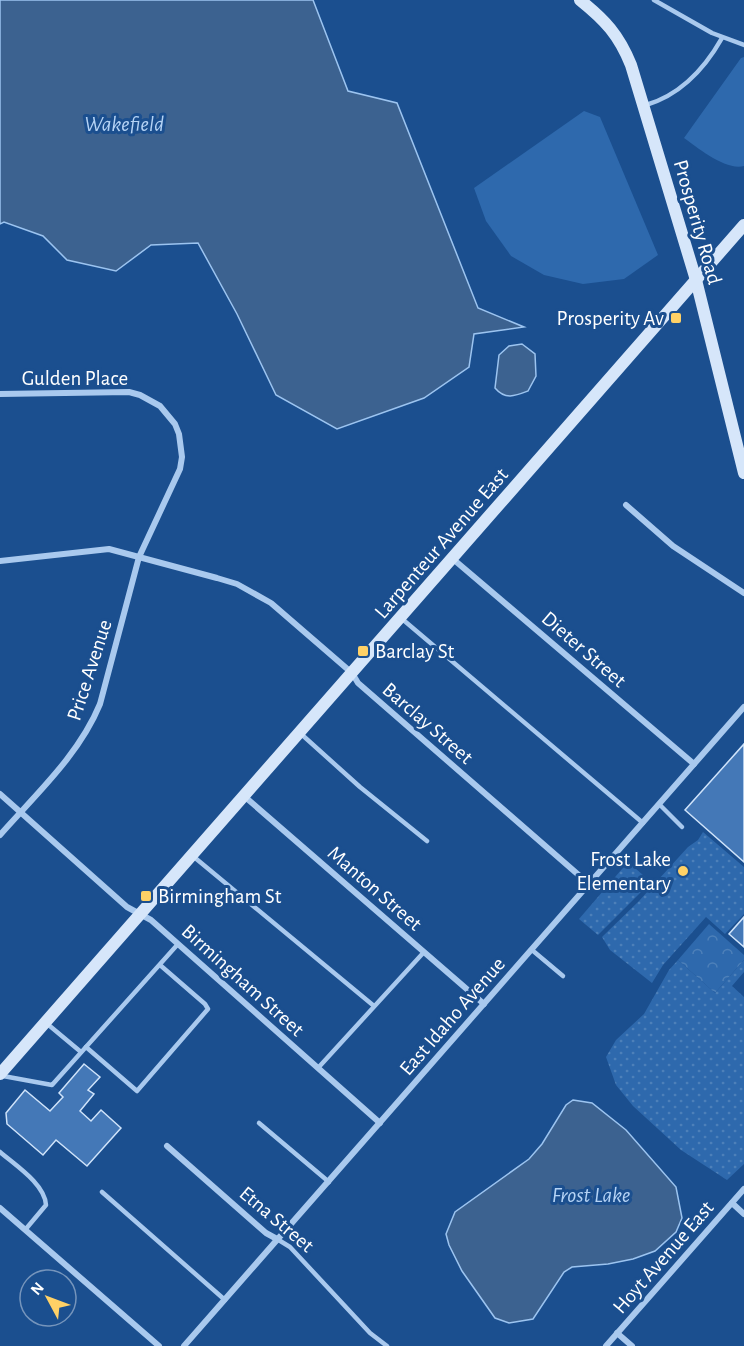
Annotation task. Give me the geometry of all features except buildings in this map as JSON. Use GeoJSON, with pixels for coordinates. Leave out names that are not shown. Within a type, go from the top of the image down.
{"type":"FeatureCollection","features":[{"type":"Feature","properties":{"kind":"street","name":"Prosperity Road"},"geometry":{"type":"LineString","coordinates":[[580,0],[606,22],[625,51],[696,280],[744,473]]}},
{"type":"Feature","properties":{"kind":"street","name":"Larpenteur Avenue East"},"geometry":{"type":"LineString","coordinates":[[0,1075],[744,225]]}},
{"type":"Feature","properties":{"kind":"street","name":"Gulden Place"},"geometry":{"type":"LineString","coordinates":[[0,394],[129,392],[151,399],[168,414],[175,424],[182,446],[180,469],[139,557]]}},
{"type":"Feature","properties":{"kind":"street"},"geometry":{"type":"LineString","coordinates":[[626,505],[673,546],[744,593]]}},
{"type":"Feature","properties":{"kind":"street","name":"Barclay Street"},"geometry":{"type":"LineString","coordinates":[[0,561],[109,549],[217,578],[254,592],[286,614],[352,673],[358,683],[589,884]]}},
{"type":"Feature","properties":{"kind":"street","name":"Price Avenue"},"geometry":{"type":"LineString","coordinates":[[0,835],[69,756],[92,722],[100,704],[139,557]]}},
{"type":"Feature","properties":{"kind":"street","name":"Dieter Street"},"geometry":{"type":"LineString","coordinates":[[453,559],[694,764]]}},
{"type":"Feature","properties":{"kind":"street","name":"East Idaho Avenue"},"geometry":{"type":"LineString","coordinates":[[183,1346],[744,707]]}},
{"type":"Feature","properties":{"kind":"street","name":"Birmingham Street"},"geometry":{"type":"LineString","coordinates":[[0,794],[127,907],[151,920],[380,1123]]}},
{"type":"Feature","properties":{"kind":"street","name":"Manton Street"},"geometry":{"type":"LineString","coordinates":[[244,796],[484,1004]]}},
{"type":"Feature","properties":{"kind":"street","name":"Etna Street"},"geometry":{"type":"LineString","coordinates":[[167,1146],[266,1233],[277,1239]]}},
{"type":"Feature","properties":{"kind":"street","name":"Hoyt Avenue East"},"geometry":{"type":"LineString","coordinates":[[606,1346],[744,1189]]}},
{"type":"Feature","properties":{"kind":"street"},"geometry":{"type":"LineString","coordinates":[[732,1203],[744,1214]]}},
{"type":"Feature","properties":{"kind":"street"},"geometry":{"type":"LineString","coordinates":[[0,1208],[159,1346]]}},
{"type":"Feature","properties":{"kind":"street"},"geometry":{"type":"LineString","coordinates":[[617,1333],[632,1346]]}},
{"type":"Feature","properties":{"kind":"lane"},"geometry":{"type":"LineString","coordinates":[[654,0],[722,38],[744,45]]}},
{"type":"Feature","properties":{"kind":"lane"},"geometry":{"type":"LineString","coordinates":[[643,106],[660,101],[679,89],[705,65],[722,38]]}},
{"type":"Feature","properties":{"kind":"lane"},"geometry":{"type":"LineString","coordinates":[[401,618],[643,823]]}},
{"type":"Feature","properties":{"kind":"lane"},"geometry":{"type":"LineString","coordinates":[[300,733],[427,841]]}},
{"type":"Feature","properties":{"kind":"lane"},"geometry":{"type":"LineString","coordinates":[[659,804],[682,826]]}},
{"type":"Feature","properties":{"kind":"lane"},"geometry":{"type":"LineString","coordinates":[[192,855],[374,1006]]}},
{"type":"Feature","properties":{"kind":"lane"},"geometry":{"type":"LineString","coordinates":[[0,1075],[52,1085],[178,944]]}},
{"type":"Feature","properties":{"kind":"lane"},"geometry":{"type":"LineString","coordinates":[[532,950],[563,976]]}},
{"type":"Feature","properties":{"kind":"lane"},"geometry":{"type":"LineString","coordinates":[[318,1068],[424,952]]}},
{"type":"Feature","properties":{"kind":"lane"},"geometry":{"type":"LineString","coordinates":[[86,1047],[137,1091],[208,1009],[206,1004],[160,965]]}},
{"type":"Feature","properties":{"kind":"lane"},"geometry":{"type":"LineString","coordinates":[[45,1022],[81,1052]]}},
{"type":"Feature","properties":{"kind":"lane"},"geometry":{"type":"LineString","coordinates":[[259,1123],[329,1182]]}},
{"type":"Feature","properties":{"kind":"lane"},"geometry":{"type":"LineString","coordinates":[[0,1152],[30,1178],[46,1196],[46,1205],[25,1230]]}},
{"type":"Feature","properties":{"kind":"lane"},"geometry":{"type":"LineString","coordinates":[[102,1192],[225,1300]]}},
{"type":"Feature","properties":{"kind":"lane","name":"Etna Street"},"geometry":{"type":"LineString","coordinates":[[277,1239],[290,1247],[370,1333],[387,1346]]}},
{"type":"Feature","properties":{"kind":"green space"},"geometry":{"type":"Polygon","coordinates":[[[744,57],[744,166],[737,167],[712,158],[684,138],[741,58],[744,57]]]}},
{"type":"Feature","properties":{"kind":"green space"},"geometry":{"type":"Polygon","coordinates":[[[584,111],[600,117],[658,255],[624,279],[583,284],[544,275],[511,256],[486,221],[474,188],[584,111]]]}},
{"type":"Feature","properties":{"kind":"green space"},"geometry":{"type":"Polygon","coordinates":[[[703,832],[744,867],[744,914],[725,934],[706,917],[663,965],[652,983],[610,950],[602,937],[639,901],[688,847],[698,840],[703,832]]]}},
{"type":"Feature","properties":{"kind":"green space"},"geometry":{"type":"Polygon","coordinates":[[[628,862],[651,882],[598,935],[579,919],[628,862]]]}},
{"type":"Feature","properties":{"kind":"green space"},"geometry":{"type":"Polygon","coordinates":[[[709,924],[744,955],[744,960],[715,993],[678,960],[709,924]]]}},
{"type":"Feature","properties":{"kind":"green space"},"geometry":{"type":"Polygon","coordinates":[[[678,960],[715,993],[744,960],[744,972],[732,986],[744,997],[744,1164],[727,1180],[681,1150],[633,1106],[616,1085],[606,1057],[616,1040],[644,1014],[669,970],[678,960]]]}},
{"type":"Feature","properties":{"kind":"water","name":"Wakefield"},"geometry":{"type":"Polygon","coordinates":[[[0,0],[313,0],[348,91],[397,103],[478,308],[524,327],[474,334],[469,367],[424,398],[337,429],[276,395],[237,314],[198,243],[151,245],[116,271],[67,260],[43,236],[4,222],[0,224],[0,0]]]}},
{"type":"Feature","properties":{"kind":"water"},"geometry":{"type":"Polygon","coordinates":[[[522,344],[535,354],[536,376],[528,391],[506,396],[495,388],[499,355],[509,346],[522,344]]]}},
{"type":"Feature","properties":{"kind":"water","name":"Frost Lake"},"geometry":{"type":"Polygon","coordinates":[[[573,1100],[592,1103],[626,1130],[676,1187],[682,1218],[676,1232],[655,1251],[633,1259],[608,1264],[572,1267],[564,1272],[533,1319],[509,1323],[495,1318],[462,1271],[446,1234],[455,1212],[529,1159],[542,1144],[566,1105],[573,1100]]]}},
{"type":"Feature","properties":{"kind":"place","name":"Prosperity Av"},"geometry":{"type":"Point","coordinates":[676,318]}},
{"type":"Feature","properties":{"kind":"place","name":"Barclay St"},"geometry":{"type":"Point","coordinates":[363,651]}},
{"type":"Feature","properties":{"kind":"place","name":"Frost Lake Elementary"},"geometry":{"type":"Point","coordinates":[683,871]}},
{"type":"Feature","properties":{"kind":"place","name":"Birmingham St"},"geometry":{"type":"Point","coordinates":[146,896]}}]}
